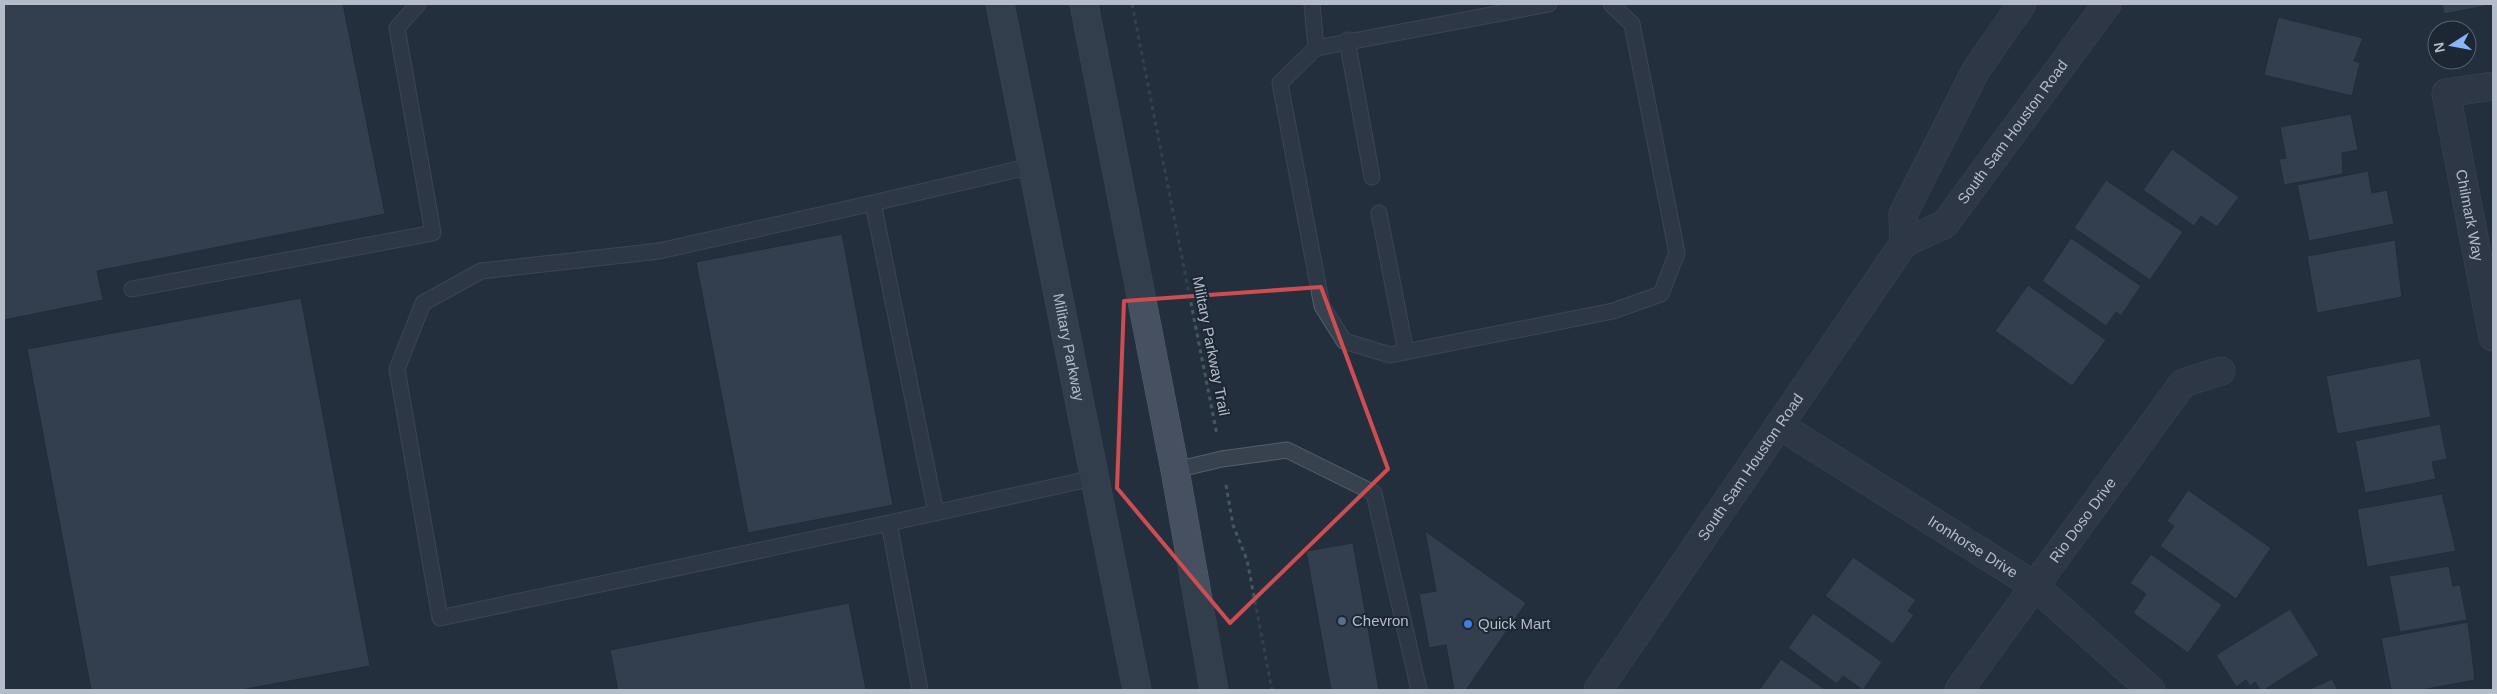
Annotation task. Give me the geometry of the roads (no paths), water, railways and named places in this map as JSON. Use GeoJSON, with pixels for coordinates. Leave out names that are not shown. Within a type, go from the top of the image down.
{"type":"FeatureCollection","features":[{"type":"Feature","properties":{"kind":"main road","name":"Military Parkway"},"geometry":{"type":"LineString","coordinates":[[1000,4],[1137,690]]}},
{"type":"Feature","properties":{"kind":"main road"},"geometry":{"type":"LineString","coordinates":[[1084,4],[1175,470],[1214,690]]}},
{"type":"Feature","properties":{"kind":"street"},"geometry":{"type":"LineString","coordinates":[[1904,243],[1903,214],[1976,70],[2022,4]]}},
{"type":"Feature","properties":{"kind":"street","name":"South Sam Houston Road"},"geometry":{"type":"LineString","coordinates":[[1598,690],[1904,243],[1945,224],[2107,4]]}},
{"type":"Feature","properties":{"kind":"street","name":"Chilmark Way"},"geometry":{"type":"LineString","coordinates":[[2493,86],[2446,93],[2493,337]]}},
{"type":"Feature","properties":{"kind":"street","name":"Rio Doso Drive"},"geometry":{"type":"LineString","coordinates":[[1958,690],[2183,383],[2221,371]]}},
{"type":"Feature","properties":{"kind":"street","name":"Ironhorse Drive"},"geometry":{"type":"LineString","coordinates":[[1779,425],[2035,586],[2151,690]]}},
{"type":"Feature","properties":{"kind":"lane"},"geometry":{"type":"LineString","coordinates":[[132,289],[433,232],[397,28],[418,4]]}},
{"type":"Feature","properties":{"kind":"lane"},"geometry":{"type":"LineString","coordinates":[[1312,4],[1316,48]]}},
{"type":"Feature","properties":{"kind":"lane"},"geometry":{"type":"LineString","coordinates":[[1549,4],[1347,40],[1316,48],[1280,83],[1322,306],[1344,341],[1390,355],[1613,312],[1661,294],[1677,253],[1632,24],[1611,4]]}},
{"type":"Feature","properties":{"kind":"lane"},"geometry":{"type":"LineString","coordinates":[[1347,40],[1372,177]]}},
{"type":"Feature","properties":{"kind":"lane"},"geometry":{"type":"LineString","coordinates":[[1032,166],[873,204],[659,251],[481,271],[423,303],[397,369],[440,618],[1094,478]]}},
{"type":"Feature","properties":{"kind":"lane"},"geometry":{"type":"LineString","coordinates":[[873,204],[936,513]]}},
{"type":"Feature","properties":{"kind":"lane"},"geometry":{"type":"LineString","coordinates":[[1379,213],[1406,352]]}},
{"type":"Feature","properties":{"kind":"lane"},"geometry":{"type":"LineString","coordinates":[[1175,470],[1222,459],[1287,450],[1374,493],[1419,690]]}},
{"type":"Feature","properties":{"kind":"lane"},"geometry":{"type":"LineString","coordinates":[[889,523],[920,690]]}},
{"type":"Feature","properties":{"kind":"place","name":"Chevron"},"geometry":{"type":"Point","coordinates":[1342,621]}},
{"type":"Feature","properties":{"kind":"place","name":"Quick Mart"},"geometry":{"type":"Point","coordinates":[1468,624]}}]}
